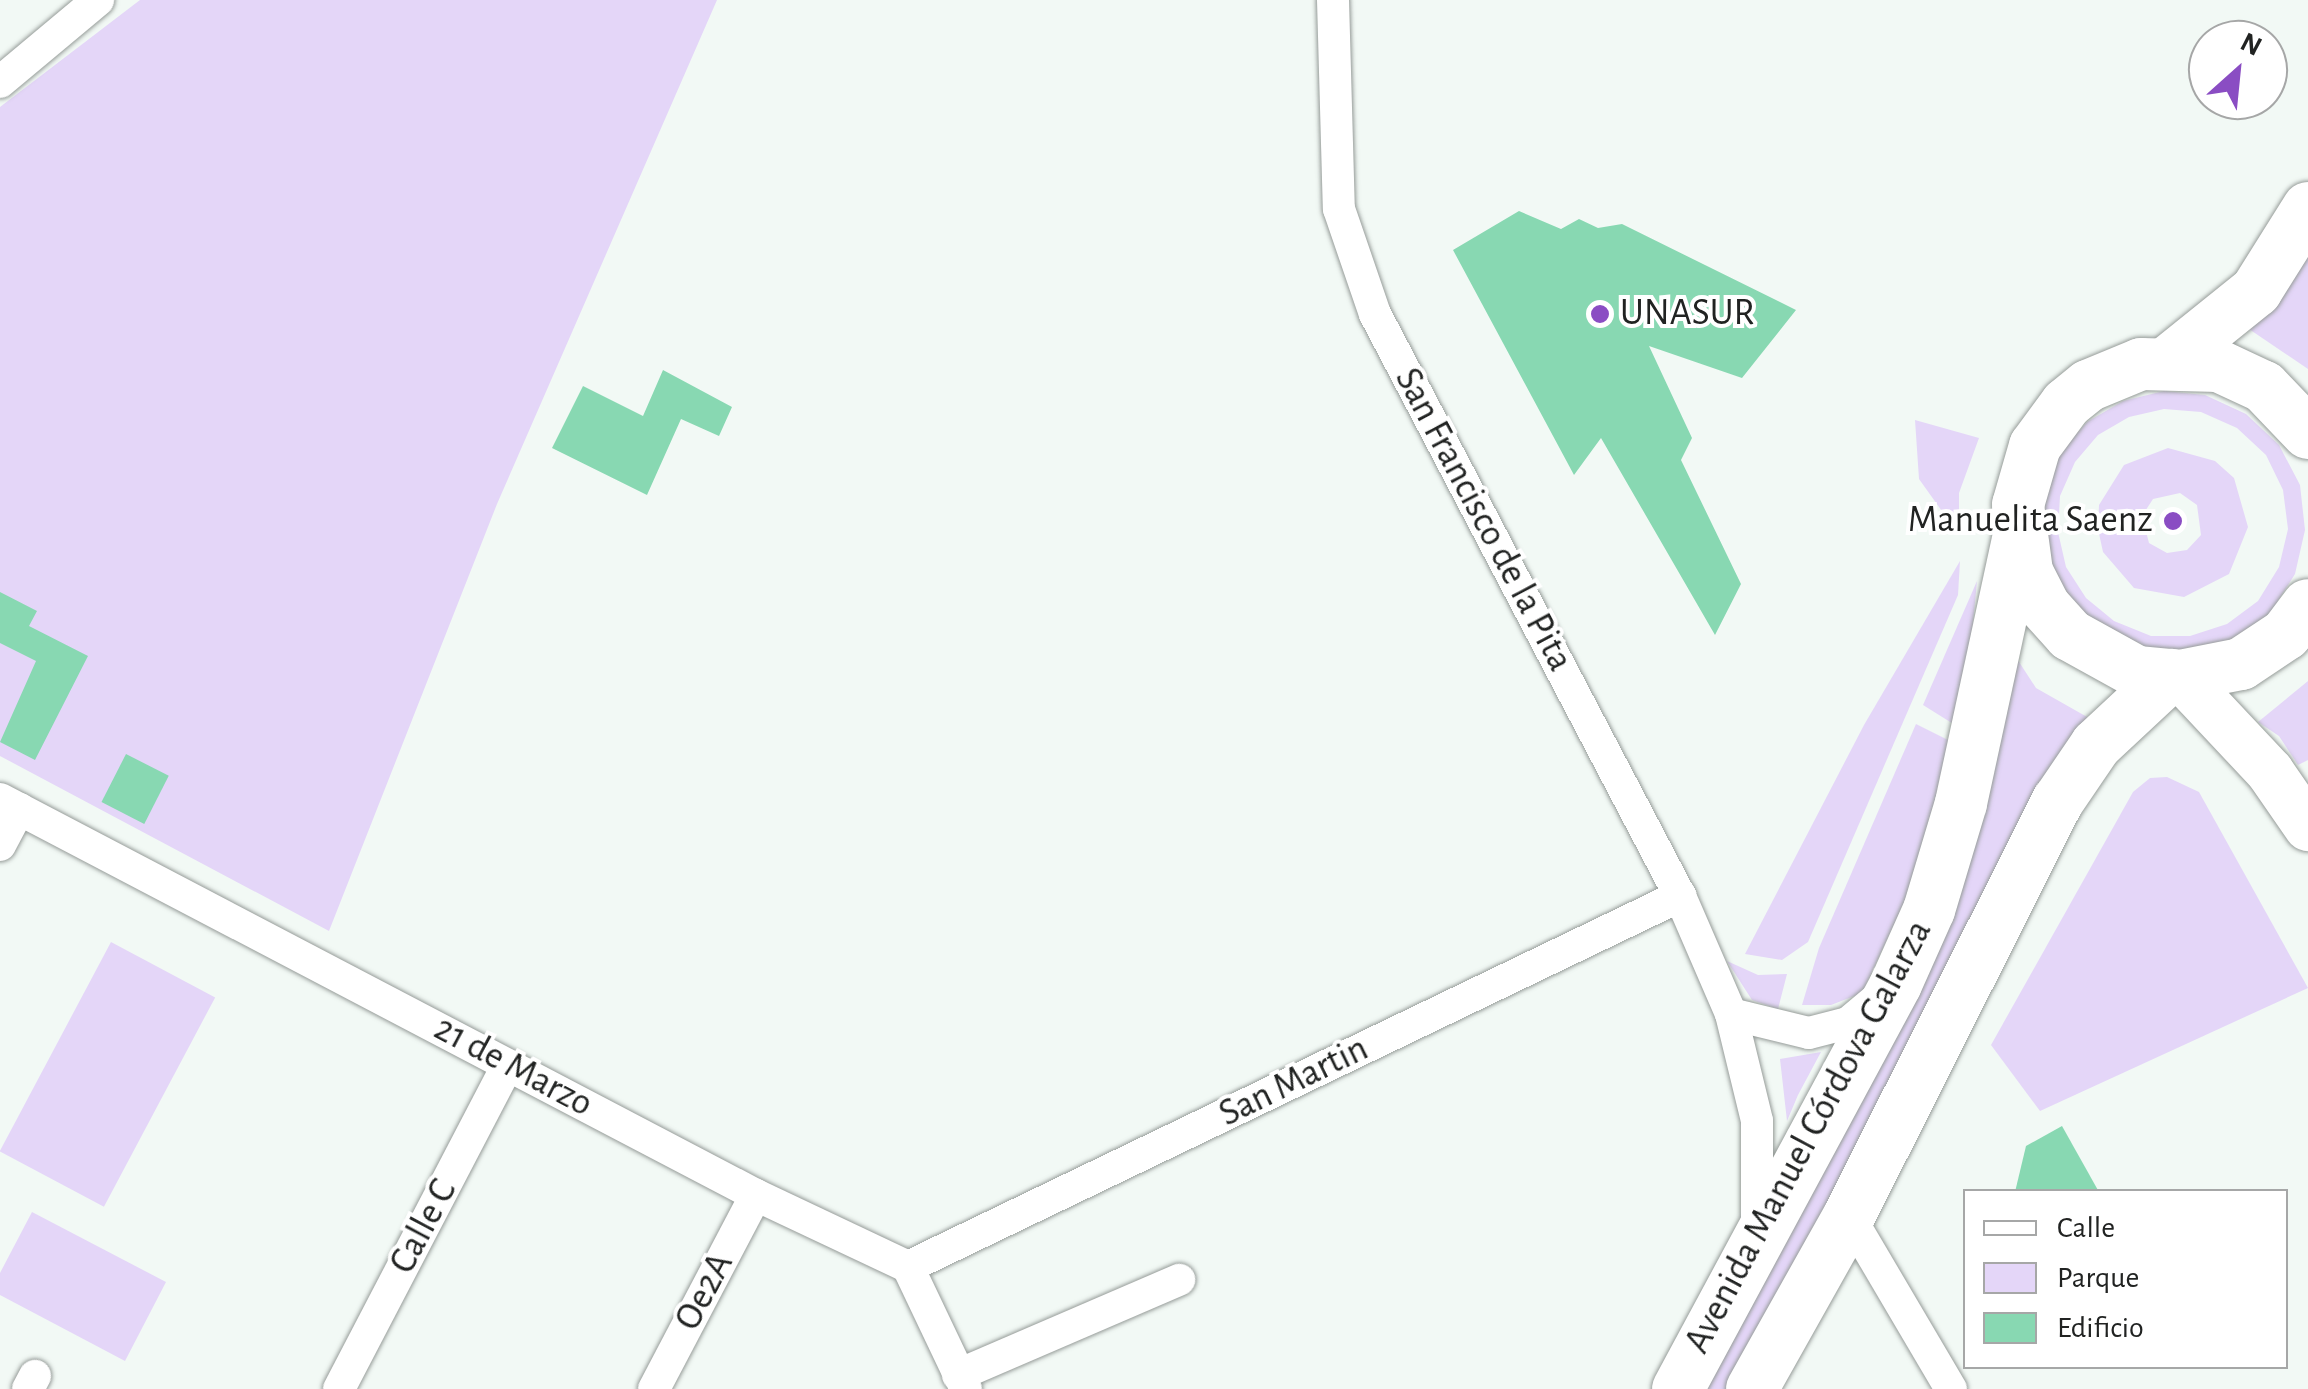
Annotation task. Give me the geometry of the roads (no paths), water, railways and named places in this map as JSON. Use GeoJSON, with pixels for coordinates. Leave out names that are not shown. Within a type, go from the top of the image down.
{"type":"FeatureCollection","features":[{"type":"Feature","properties":{"kind":"main road"},"geometry":{"type":"LineString","coordinates":[[2170,360],[2256,292],[2308,208]]}},
{"type":"Feature","properties":{"kind":"main road"},"geometry":{"type":"LineString","coordinates":[[2170,360],[2219,366],[2264,387],[2308,433]]}},
{"type":"Feature","properties":{"kind":"main road","name":"Avenida Manuel Córdova Galarza"},"geometry":{"type":"LineString","coordinates":[[1678,1389],[1896,984],[1928,910],[1962,804],[2018,534],[2023,477],[2035,446],[2066,404],[2114,373],[2170,360]]}},
{"type":"Feature","properties":{"kind":"main road"},"geometry":{"type":"LineString","coordinates":[[2018,534],[2044,606],[2070,635],[2137,672],[2176,676],[2241,664],[2286,634],[2308,605]]}},
{"type":"Feature","properties":{"kind":"main road"},"geometry":{"type":"LineString","coordinates":[[2176,676],[2270,772],[2308,827]]}},
{"type":"Feature","properties":{"kind":"main road","name":"Avenida Manuel Córdova Galarza"},"geometry":{"type":"LineString","coordinates":[[1752,1389],[1849,1216],[2058,800],[2096,744],[2176,676]]}},
{"type":"Feature","properties":{"kind":"street"},"geometry":{"type":"LineString","coordinates":[[0,82],[98,0]]}},
{"type":"Feature","properties":{"kind":"street","name":"San Francisco de la Pita"},"geometry":{"type":"LineString","coordinates":[[1333,0],[1339,209],[1376,314],[1680,896],[1730,1014],[1757,1121],[1756,1239]]}},
{"type":"Feature","properties":{"kind":"street"},"geometry":{"type":"LineString","coordinates":[[0,845],[9,804]]}},
{"type":"Feature","properties":{"kind":"street","name":"21 de Marzo"},"geometry":{"type":"LineString","coordinates":[[9,804],[756,1194],[908,1267]]}},
{"type":"Feature","properties":{"kind":"street","name":"San Martin"},"geometry":{"type":"LineString","coordinates":[[908,1267],[1680,896]]}},
{"type":"Feature","properties":{"kind":"street"},"geometry":{"type":"LineString","coordinates":[[1730,1014],[1810,1033],[1848,1023],[1896,984]]}},
{"type":"Feature","properties":{"kind":"street","name":"Calle C"},"geometry":{"type":"LineString","coordinates":[[339,1389],[508,1064]]}},
{"type":"Feature","properties":{"kind":"street","name":"Oe2A"},"geometry":{"type":"LineString","coordinates":[[654,1389],[756,1194]]}},
{"type":"Feature","properties":{"kind":"street"},"geometry":{"type":"LineString","coordinates":[[1849,1216],[1950,1389]]}},
{"type":"Feature","properties":{"kind":"street"},"geometry":{"type":"LineString","coordinates":[[908,1267],[962,1382],[1178,1280]]}},
{"type":"Feature","properties":{"kind":"place","name":"UNASUR"},"geometry":{"type":"Point","coordinates":[1600,314]}},
{"type":"Feature","properties":{"kind":"place","name":"Manuelita Saenz"},"geometry":{"type":"Point","coordinates":[2173,521]}}]}
